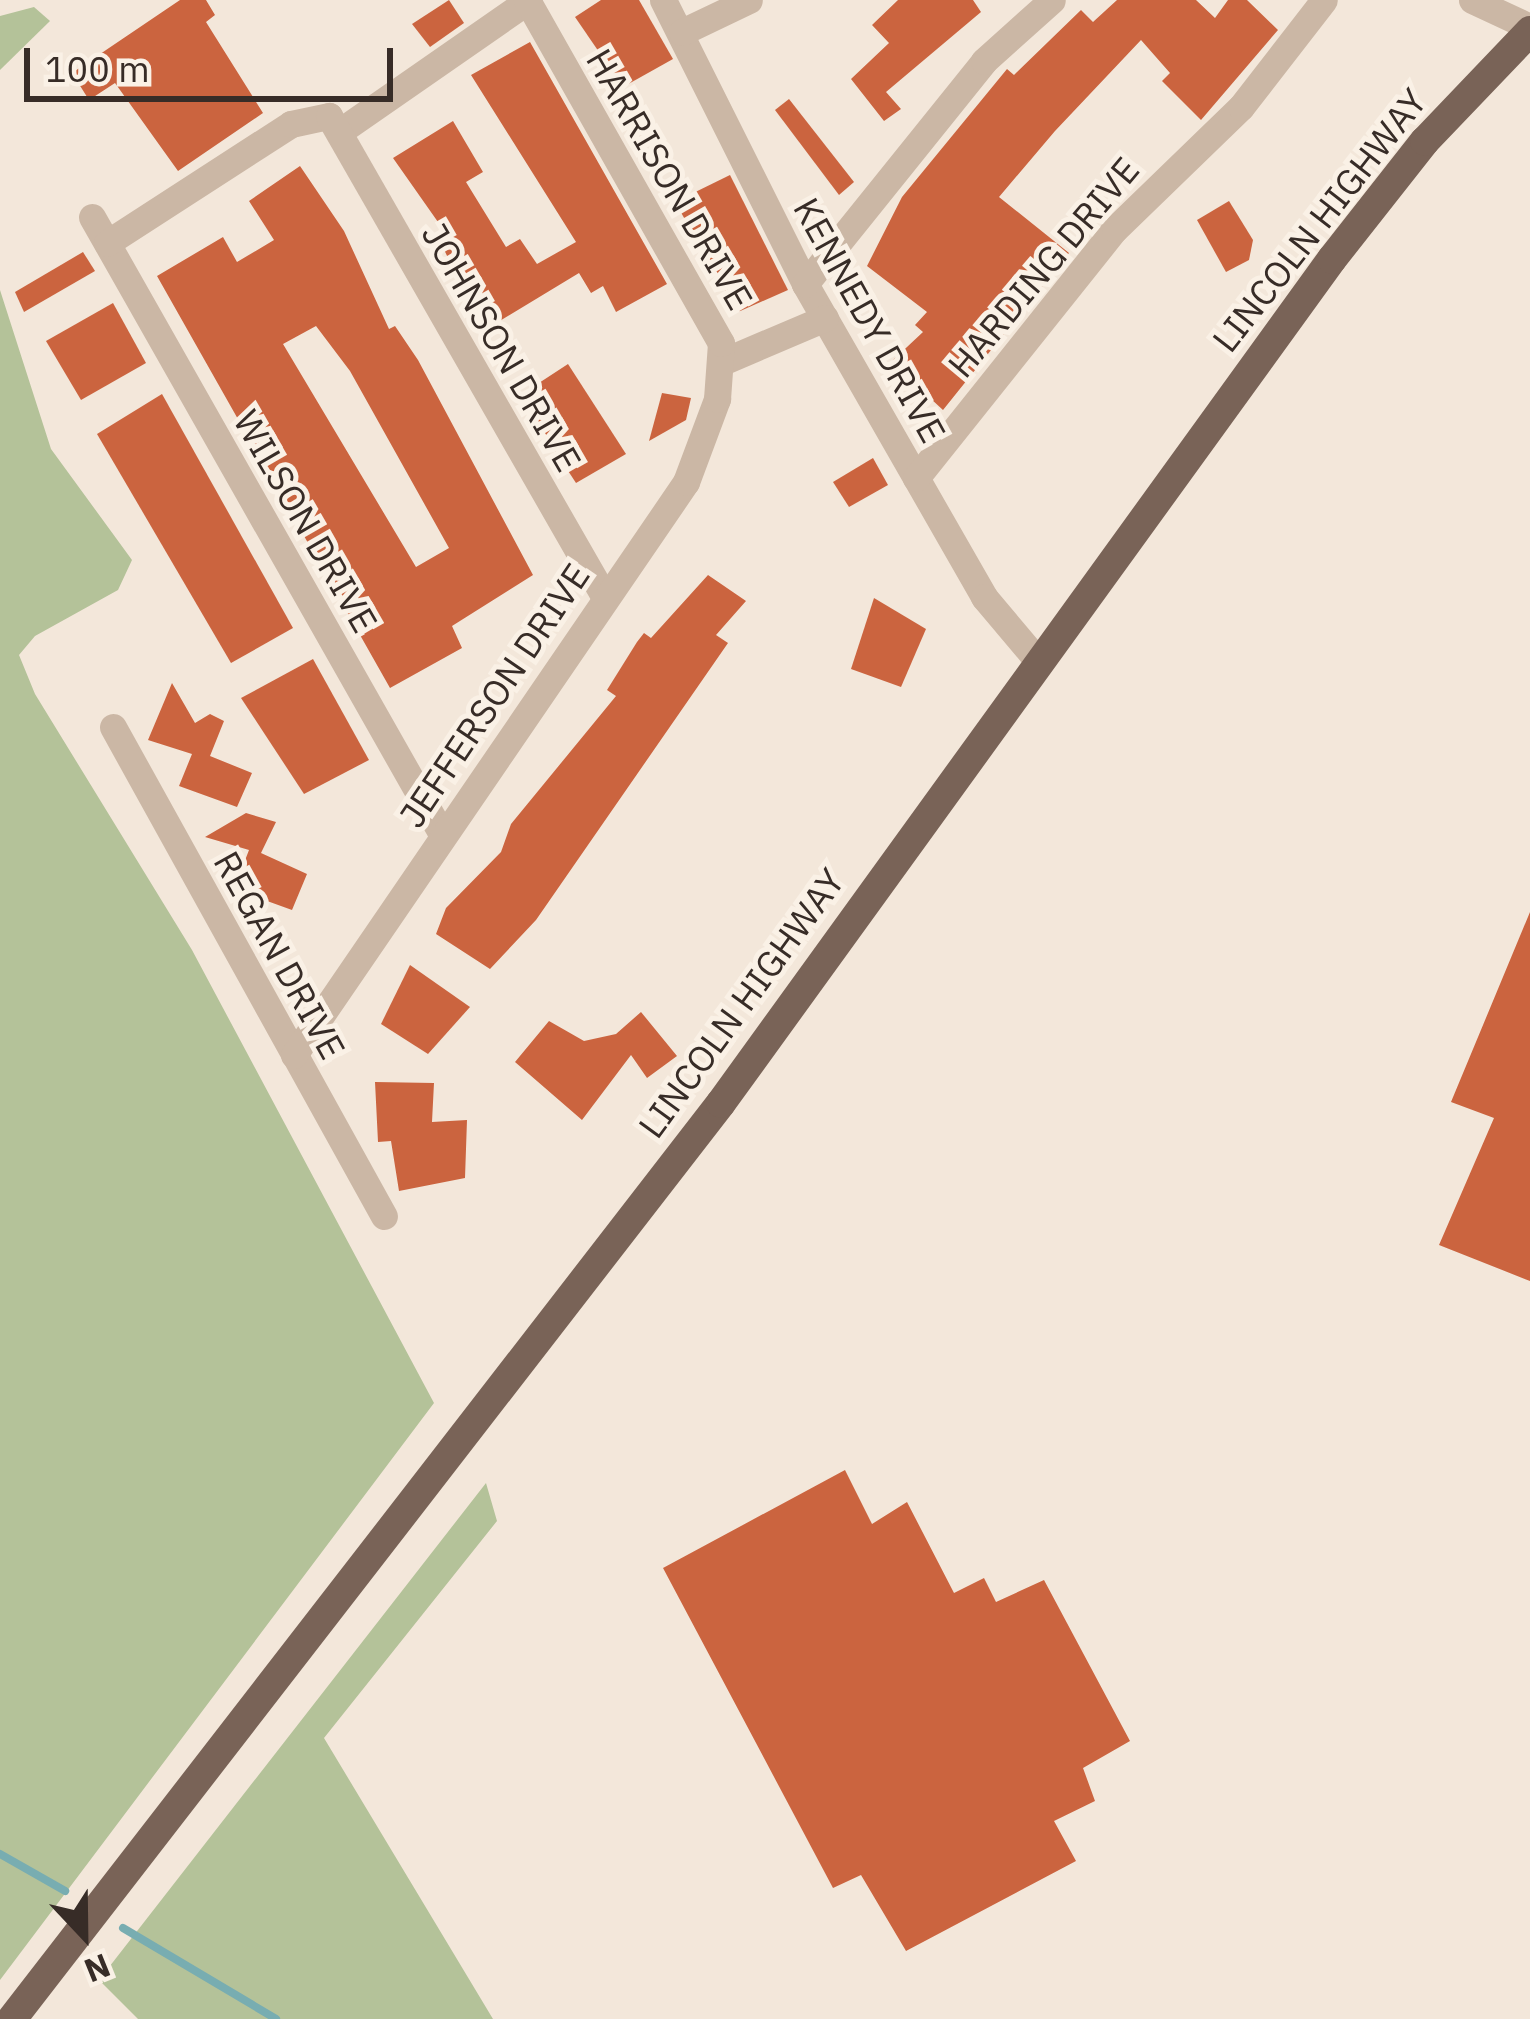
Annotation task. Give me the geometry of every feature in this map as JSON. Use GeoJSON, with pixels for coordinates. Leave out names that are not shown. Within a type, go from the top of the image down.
{"type":"FeatureCollection","features":[{"type":"Feature","properties":{"kind":"main road","name":"LINCOLN HIGHWAY"},"geometry":{"type":"LineString","coordinates":[[12,2019],[721,1103],[1036,660],[1378,199],[1530,29]]}},
{"type":"Feature","properties":{"kind":"street"},"geometry":{"type":"LineString","coordinates":[[107,243],[291,124],[323,112],[339,132],[528,0]]}},
{"type":"Feature","properties":{"kind":"street","name":"HARRISON DRIVE"},"geometry":{"type":"LineString","coordinates":[[528,0],[701,302],[722,362],[825,318]]}},
{"type":"Feature","properties":{"kind":"street","name":"KENNEDY DRIVE"},"geometry":{"type":"LineString","coordinates":[[663,0],[805,284],[984,597],[1036,660]]}},
{"type":"Feature","properties":{"kind":"street"},"geometry":{"type":"LineString","coordinates":[[682,32],[749,0]]}},
{"type":"Feature","properties":{"kind":"street"},"geometry":{"type":"LineString","coordinates":[[805,284],[984,61],[1052,0]]}},
{"type":"Feature","properties":{"kind":"street","name":"HARDING DRIVE"},"geometry":{"type":"LineString","coordinates":[[916,478],[1114,229],[1241,107],[1324,0]]}},
{"type":"Feature","properties":{"kind":"street"},"geometry":{"type":"LineString","coordinates":[[1472,0],[1530,29]]}},
{"type":"Feature","properties":{"kind":"street","name":"JOHNSON DRIVE"},"geometry":{"type":"LineString","coordinates":[[339,132],[604,596]]}},
{"type":"Feature","properties":{"kind":"street","name":"WILSON DRIVE"},"geometry":{"type":"LineString","coordinates":[[92,218],[442,834]]}},
{"type":"Feature","properties":{"kind":"street","name":"JEFFERSON DRIVE"},"geometry":{"type":"LineString","coordinates":[[294,1055],[686,482],[708,431],[722,362]]}},
{"type":"Feature","properties":{"kind":"street","name":"REGAN DRIVE"},"geometry":{"type":"LineString","coordinates":[[113,727],[385,1216]]}},
{"type":"Feature","properties":{"kind":"green space"},"geometry":{"type":"Polygon","coordinates":[[[34,7],[50,21],[0,70],[0,16],[34,7]]]}},
{"type":"Feature","properties":{"kind":"green space"},"geometry":{"type":"Polygon","coordinates":[[[0,290],[51,449],[132,560],[118,590],[35,636],[19,655],[35,694],[192,950],[434,1403],[0,1980],[0,290]]]}},
{"type":"Feature","properties":{"kind":"green space"},"geometry":{"type":"Polygon","coordinates":[[[486,1483],[497,1521],[324,1738],[493,2019],[138,2019],[99,1980],[486,1483]]]}},
{"type":"Feature","properties":{"kind":"building"},"geometry":{"type":"Polygon","coordinates":[[[180,0],[206,0],[215,15],[206,22],[263,113],[178,171],[115,83],[89,100],[72,73],[180,0]]]}},
{"type":"Feature","properties":{"kind":"building"},"geometry":{"type":"Polygon","coordinates":[[[449,0],[464,23],[430,47],[412,24],[449,0]]]}},
{"type":"Feature","properties":{"kind":"building"},"geometry":{"type":"Polygon","coordinates":[[[601,0],[639,0],[673,59],[623,87],[575,17],[601,0]]]}},
{"type":"Feature","properties":{"kind":"building"},"geometry":{"type":"Polygon","coordinates":[[[898,0],[973,0],[981,12],[886,92],[901,109],[884,121],[851,79],[889,43],[872,25],[898,0]]]}},
{"type":"Feature","properties":{"kind":"building"},"geometry":{"type":"Polygon","coordinates":[[[1117,0],[1196,0],[1215,18],[1228,0],[1247,0],[1278,30],[1201,120],[1162,81],[1170,73],[1141,40],[1055,131],[999,197],[1069,253],[943,410],[891,362],[923,332],[915,325],[927,312],[867,266],[902,197],[1007,69],[1014,75],[1081,10],[1093,22],[1117,0]]]}},
{"type":"Feature","properties":{"kind":"building"},"geometry":{"type":"Polygon","coordinates":[[[530,42],[667,284],[616,312],[603,286],[591,293],[579,273],[483,331],[438,237],[445,232],[393,158],[453,121],[483,172],[466,182],[506,247],[520,239],[537,264],[576,242],[471,75],[530,42]]]}},
{"type":"Feature","properties":{"kind":"building"},"geometry":{"type":"Polygon","coordinates":[[[789,99],[854,182],[839,195],[775,110],[789,99]]]}},
{"type":"Feature","properties":{"kind":"building"},"geometry":{"type":"Polygon","coordinates":[[[300,166],[344,231],[389,329],[395,326],[418,360],[533,575],[452,626],[462,648],[390,688],[157,276],[223,237],[237,262],[274,240],[249,201],[300,166]],[[316,326],[283,344],[416,567],[449,548],[350,371],[316,326]]]}},
{"type":"Feature","properties":{"kind":"building"},"geometry":{"type":"Polygon","coordinates":[[[730,175],[788,290],[738,312],[675,202],[730,175]]]}},
{"type":"Feature","properties":{"kind":"building"},"geometry":{"type":"Polygon","coordinates":[[[1229,201],[1253,240],[1249,260],[1226,272],[1197,220],[1229,201]]]}},
{"type":"Feature","properties":{"kind":"building"},"geometry":{"type":"Polygon","coordinates":[[[83,252],[95,271],[24,312],[15,292],[83,252]]]}},
{"type":"Feature","properties":{"kind":"building"},"geometry":{"type":"Polygon","coordinates":[[[113,303],[146,363],[81,400],[46,341],[113,303]]]}},
{"type":"Feature","properties":{"kind":"building"},"geometry":{"type":"Polygon","coordinates":[[[568,364],[626,454],[576,483],[519,396],[568,364]]]}},
{"type":"Feature","properties":{"kind":"building"},"geometry":{"type":"Polygon","coordinates":[[[662,393],[691,398],[686,420],[649,441],[662,393]]]}},
{"type":"Feature","properties":{"kind":"building"},"geometry":{"type":"Polygon","coordinates":[[[162,394],[293,628],[231,663],[97,434],[162,394]]]}},
{"type":"Feature","properties":{"kind":"building"},"geometry":{"type":"Polygon","coordinates":[[[873,458],[888,485],[849,507],[833,482],[873,458]]]}},
{"type":"Feature","properties":{"kind":"building"},"geometry":{"type":"Polygon","coordinates":[[[708,575],[746,601],[716,635],[728,643],[536,920],[490,969],[436,934],[446,908],[501,852],[511,824],[616,696],[607,690],[637,642],[644,633],[651,638],[708,575]]]}},
{"type":"Feature","properties":{"kind":"building"},"geometry":{"type":"Polygon","coordinates":[[[874,598],[926,629],[901,687],[851,669],[874,598]]]}},
{"type":"Feature","properties":{"kind":"building"},"geometry":{"type":"Polygon","coordinates":[[[313,659],[369,760],[304,794],[241,698],[313,659]]]}},
{"type":"Feature","properties":{"kind":"building"},"geometry":{"type":"Polygon","coordinates":[[[172,683],[195,723],[210,714],[224,721],[210,756],[252,773],[237,807],[179,786],[192,754],[148,740],[172,683]]]}},
{"type":"Feature","properties":{"kind":"building"},"geometry":{"type":"Polygon","coordinates":[[[246,813],[276,822],[261,853],[307,874],[292,910],[234,889],[249,850],[205,837],[246,813]]]}},
{"type":"Feature","properties":{"kind":"building"},"geometry":{"type":"Polygon","coordinates":[[[1530,912],[1530,1281],[1439,1245],[1494,1118],[1451,1102],[1530,912]]]}},
{"type":"Feature","properties":{"kind":"building"},"geometry":{"type":"Polygon","coordinates":[[[410,965],[470,1007],[428,1054],[381,1024],[410,965]]]}},
{"type":"Feature","properties":{"kind":"building"},"geometry":{"type":"Polygon","coordinates":[[[641,1012],[677,1056],[647,1078],[631,1055],[582,1120],[515,1062],[549,1021],[584,1041],[616,1034],[641,1012]]]}},
{"type":"Feature","properties":{"kind":"building"},"geometry":{"type":"Polygon","coordinates":[[[375,1082],[434,1083],[432,1122],[467,1120],[465,1178],[399,1191],[391,1141],[378,1142],[375,1082]]]}},
{"type":"Feature","properties":{"kind":"building"},"geometry":{"type":"Polygon","coordinates":[[[845,1470],[872,1524],[907,1502],[954,1593],[984,1578],[996,1602],[1044,1580],[1130,1741],[1083,1768],[1095,1801],[1054,1821],[1076,1861],[906,1951],[861,1875],[833,1888],[663,1568],[845,1470]]]}},
{"type":"Feature","properties":{"kind":"waterway"},"geometry":{"type":"LineString","coordinates":[[0,1854],[65,1891]]}},
{"type":"Feature","properties":{"kind":"waterway"},"geometry":{"type":"LineString","coordinates":[[123,1928],[276,2019]]}}]}
